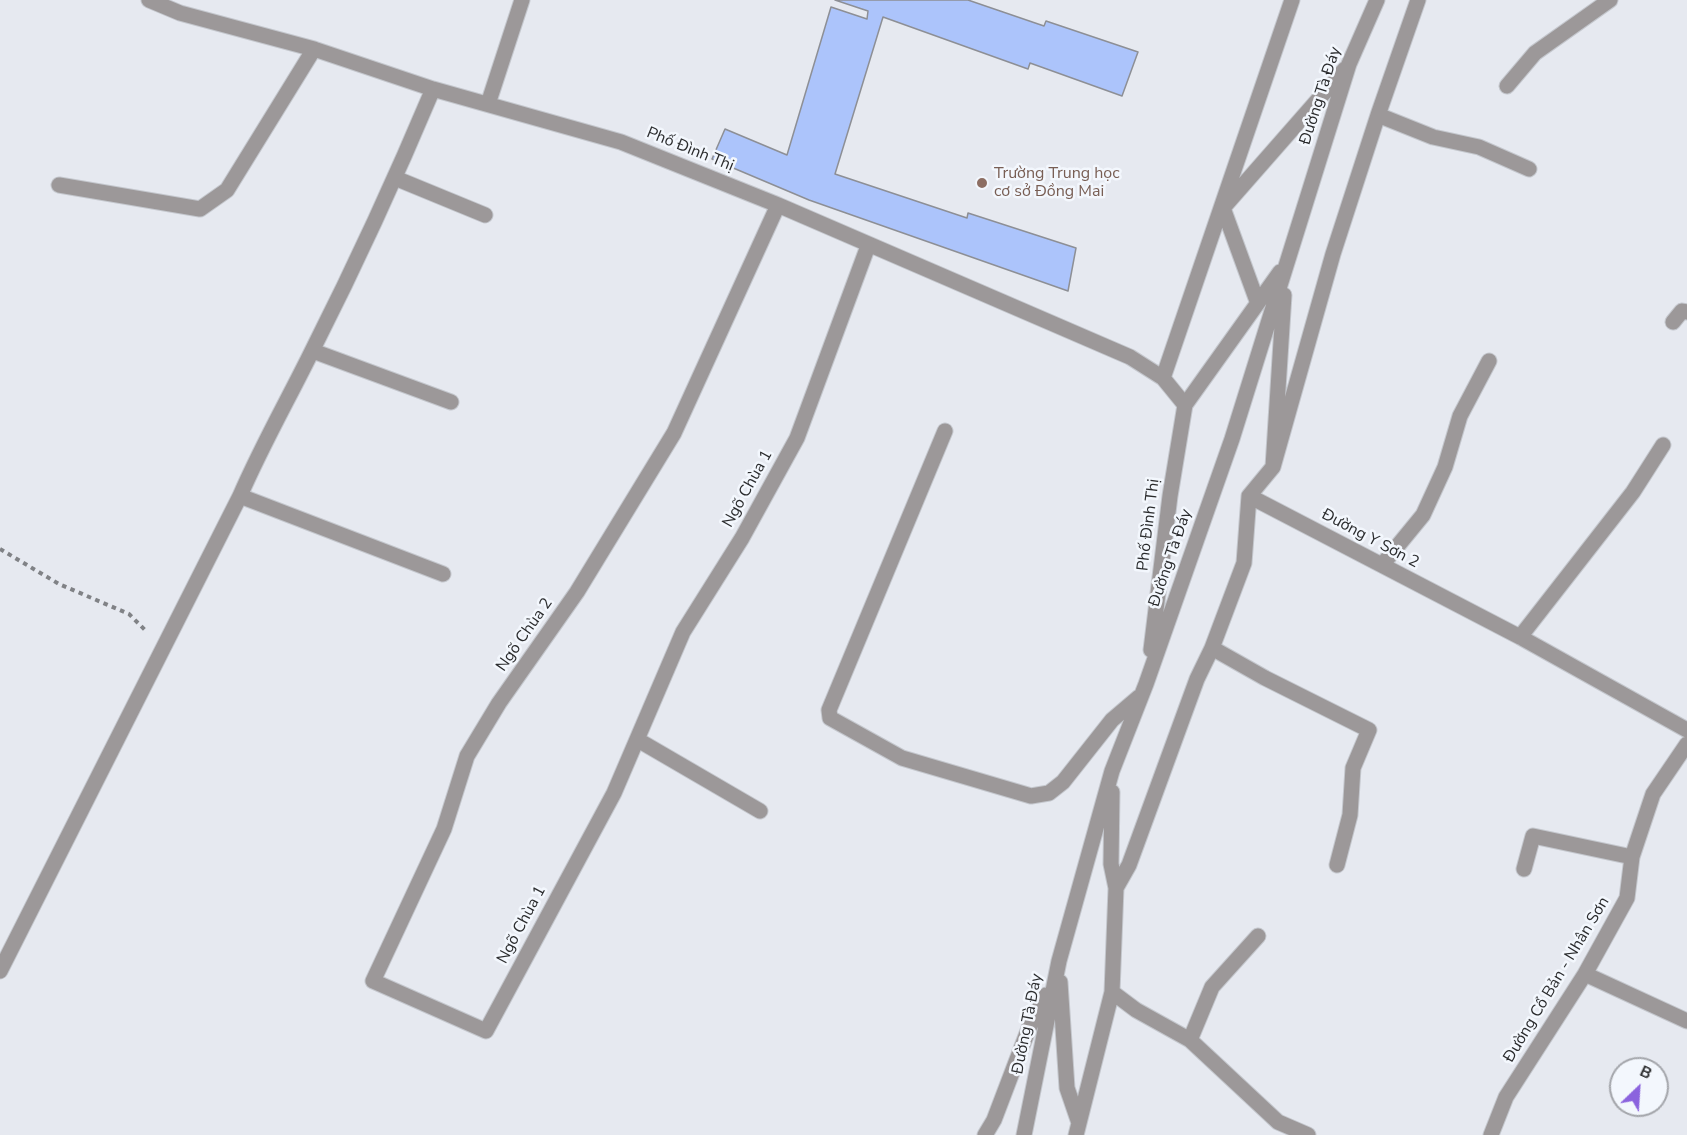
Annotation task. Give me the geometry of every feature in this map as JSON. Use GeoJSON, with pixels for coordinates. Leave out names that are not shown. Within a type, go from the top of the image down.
{"type":"FeatureCollection","features":[{"type":"Feature","properties":{"kind":"street","name":"Phố Đình Thị"},"geometry":{"type":"LineString","coordinates":[[149,0],[180,13],[314,49],[433,89],[621,142],[778,205],[868,246],[1112,349],[1163,378],[1185,405]]}},
{"type":"Feature","properties":{"kind":"street"},"geometry":{"type":"LineString","coordinates":[[488,104],[522,0]]}},
{"type":"Feature","properties":{"kind":"street"},"geometry":{"type":"LineString","coordinates":[[1163,378],[1223,208],[1292,0]]}},
{"type":"Feature","properties":{"kind":"street","name":"Đường Tà Đáy"},"geometry":{"type":"LineString","coordinates":[[1024,1135],[1059,961],[1112,771],[1144,690],[1232,439],[1349,64],[1377,0]]}},
{"type":"Feature","properties":{"kind":"street"},"geometry":{"type":"LineString","coordinates":[[1116,888],[1129,865],[1197,679],[1212,648],[1244,563],[1249,496],[1273,467],[1333,254],[1418,0]]}},
{"type":"Feature","properties":{"kind":"street"},"geometry":{"type":"LineString","coordinates":[[1507,86],[1535,53],[1611,0]]}},
{"type":"Feature","properties":{"kind":"street"},"geometry":{"type":"LineString","coordinates":[[59,186],[200,209],[227,190],[314,49]]}},
{"type":"Feature","properties":{"kind":"street"},"geometry":{"type":"LineString","coordinates":[[1223,208],[1349,64]]}},
{"type":"Feature","properties":{"kind":"street"},"geometry":{"type":"LineString","coordinates":[[0,971],[240,496],[261,447],[313,351],[395,178],[433,89]]}},
{"type":"Feature","properties":{"kind":"street"},"geometry":{"type":"LineString","coordinates":[[1378,115],[1433,137],[1479,147],[1529,169]]}},
{"type":"Feature","properties":{"kind":"street"},"geometry":{"type":"LineString","coordinates":[[395,178],[485,215]]}},
{"type":"Feature","properties":{"kind":"street","name":"Ngõ Chùa 2"},"geometry":{"type":"LineString","coordinates":[[486,1031],[373,981],[444,829],[467,756],[499,703],[577,592],[674,433],[778,205]]}},
{"type":"Feature","properties":{"kind":"street"},"geometry":{"type":"LineString","coordinates":[[1223,208],[1257,301]]}},
{"type":"Feature","properties":{"kind":"street","name":"Ngõ Chùa 1"},"geometry":{"type":"LineString","coordinates":[[486,1031],[614,793],[683,632],[742,538],[797,438],[868,246]]}},
{"type":"Feature","properties":{"kind":"street","name":"Phố Đình Thị"},"geometry":{"type":"LineString","coordinates":[[1144,690],[1170,496],[1185,405],[1257,301],[1287,263]]}},
{"type":"Feature","properties":{"kind":"street"},"geometry":{"type":"LineString","coordinates":[[1273,467],[1279,337],[1287,263]]}},
{"type":"Feature","properties":{"kind":"street"},"geometry":{"type":"LineString","coordinates":[[313,351],[451,402]]}},
{"type":"Feature","properties":{"kind":"street"},"geometry":{"type":"LineString","coordinates":[[1382,565],[1423,515],[1445,466],[1460,416],[1489,361]]}},
{"type":"Feature","properties":{"kind":"street"},"geometry":{"type":"LineString","coordinates":[[945,431],[832,701],[829,710],[830,718],[902,758],[1031,795],[1049,793],[1063,782],[1112,720],[1144,690]]}},
{"type":"Feature","properties":{"kind":"street"},"geometry":{"type":"LineString","coordinates":[[1520,637],[1633,492],[1663,445]]}},
{"type":"Feature","properties":{"kind":"street"},"geometry":{"type":"LineString","coordinates":[[240,496],[444,574]]}},
{"type":"Feature","properties":{"kind":"street","name":"Đường Y Sơn 2"},"geometry":{"type":"LineString","coordinates":[[1249,496],[1520,637],[1687,730]]}},
{"type":"Feature","properties":{"kind":"street"},"geometry":{"type":"LineString","coordinates":[[1212,648],[1265,678],[1370,730],[1353,768],[1350,815],[1337,865]]}},
{"type":"Feature","properties":{"kind":"street"},"geometry":{"type":"LineString","coordinates":[[638,741],[760,811]]}},
{"type":"Feature","properties":{"kind":"street","name":"Đường Cổ Bản - Nhân Sơn"},"geometry":{"type":"LineString","coordinates":[[1491,1135],[1506,1097],[1585,974],[1627,898],[1632,857],[1653,795],[1687,744]]}},
{"type":"Feature","properties":{"kind":"street"},"geometry":{"type":"LineString","coordinates":[[1077,1128],[1112,992],[1116,888],[1111,864],[1112,771]]}},
{"type":"Feature","properties":{"kind":"street"},"geometry":{"type":"LineString","coordinates":[[1524,869],[1533,837],[1632,857]]}},
{"type":"Feature","properties":{"kind":"street"},"geometry":{"type":"LineString","coordinates":[[1190,1040],[1212,987],[1258,936]]}},
{"type":"Feature","properties":{"kind":"street"},"geometry":{"type":"LineString","coordinates":[[1059,961],[1067,1088],[1077,1128]]}},
{"type":"Feature","properties":{"kind":"street"},"geometry":{"type":"LineString","coordinates":[[1585,974],[1687,1021]]}},
{"type":"Feature","properties":{"kind":"street"},"geometry":{"type":"LineString","coordinates":[[985,1135],[1029,1028],[1055,980]]}},
{"type":"Feature","properties":{"kind":"street"},"geometry":{"type":"LineString","coordinates":[[1112,992],[1136,1010],[1190,1040],[1278,1122],[1308,1135]]}},
{"type":"Feature","properties":{"kind":"path"},"geometry":{"type":"LineString","coordinates":[[0,549],[59,584],[129,614],[162,648]]}},
{"type":"Feature","properties":{"kind":"building","name":"Trường Trung học cơ sở Đồng Mai"},"geometry":{"type":"Polygon","coordinates":[[[835,0],[968,0],[1044,26],[1046,21],[1138,52],[1122,96],[1030,63],[1028,69],[883,17],[835,174],[967,218],[968,213],[1076,248],[1068,291],[809,200],[712,159],[725,129],[787,155],[831,7],[867,19],[868,11],[835,0]]]}},
{"type":"Feature","properties":{"kind":"place","name":"Trường Trung học cơ sở Đồng Mai"},"geometry":{"type":"Point","coordinates":[982,183]}}]}
